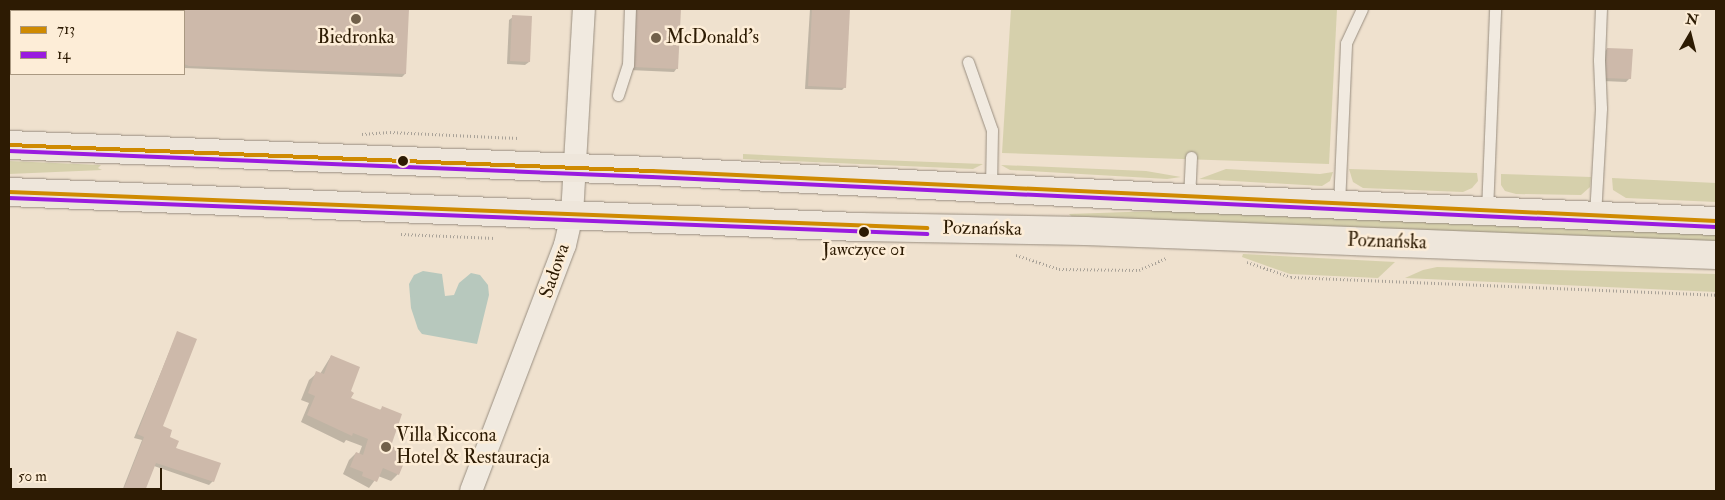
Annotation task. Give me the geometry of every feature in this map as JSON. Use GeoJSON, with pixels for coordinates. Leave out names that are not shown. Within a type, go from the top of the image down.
{"type":"FeatureCollection","features":[{"type":"Feature","properties":{"kind":"main road","name":"Poznańska"},"geometry":{"type":"LineString","coordinates":[[9,145],[575,168],[1189,199],[1716,220]]}},
{"type":"Feature","properties":{"kind":"main road","name":"Poznańska"},"geometry":{"type":"LineString","coordinates":[[9,192],[572,215],[1716,255]]}},
{"type":"Feature","properties":{"kind":"street","name":"Sadowa"},"geometry":{"type":"LineString","coordinates":[[471,491],[545,303],[572,215],[584,9]]}},
{"type":"Feature","properties":{"kind":"lane"},"geometry":{"type":"LineString","coordinates":[[618,95],[628,65],[630,9]]}},
{"type":"Feature","properties":{"kind":"lane"},"geometry":{"type":"LineString","coordinates":[[1339,205],[1346,43],[1362,9]]}},
{"type":"Feature","properties":{"kind":"lane"},"geometry":{"type":"LineString","coordinates":[[1487,211],[1495,9]]}},
{"type":"Feature","properties":{"kind":"lane"},"geometry":{"type":"LineString","coordinates":[[1595,216],[1601,108],[1599,60],[1601,9]]}},
{"type":"Feature","properties":{"kind":"lane"},"geometry":{"type":"LineString","coordinates":[[968,62],[992,130],[991,189]]}},
{"type":"Feature","properties":{"kind":"lane"},"geometry":{"type":"LineString","coordinates":[[1189,199],[1191,157]]}},
{"type":"Feature","properties":{"kind":"path"},"geometry":{"type":"LineString","coordinates":[[1013,254],[1059,269],[1139,270],[1169,256]]}},
{"type":"Feature","properties":{"kind":"path"},"geometry":{"type":"LineString","coordinates":[[1240,260],[1291,277],[1716,295]]}},
{"type":"Feature","properties":{"kind":"shaded area"},"geometry":{"type":"Polygon","coordinates":[[[1011,9],[1337,9],[1329,164],[1002,153],[1011,9]]]}},
{"type":"Feature","properties":{"kind":"shaded area"},"geometry":{"type":"Polygon","coordinates":[[[743,154],[983,164],[973,169],[743,159],[743,154]]]}},
{"type":"Feature","properties":{"kind":"shaded area"},"geometry":{"type":"Polygon","coordinates":[[[9,161],[101,165],[98,168],[102,170],[9,174],[9,161]]]}},
{"type":"Feature","properties":{"kind":"shaded area"},"geometry":{"type":"Polygon","coordinates":[[[1001,165],[1146,171],[1181,177],[1167,179],[1010,170],[1001,165]]]}},
{"type":"Feature","properties":{"kind":"shaded area"},"geometry":{"type":"Polygon","coordinates":[[[1226,169],[1320,174],[1333,172],[1330,181],[1322,186],[1199,179],[1226,169]]]}},
{"type":"Feature","properties":{"kind":"shaded area"},"geometry":{"type":"Polygon","coordinates":[[[1349,169],[1477,173],[1478,181],[1472,188],[1463,192],[1363,188],[1353,182],[1349,169]]]}},
{"type":"Feature","properties":{"kind":"shaded area"},"geometry":{"type":"Polygon","coordinates":[[[1501,174],[1591,177],[1590,187],[1581,195],[1516,194],[1505,191],[1501,185],[1501,174]]]}},
{"type":"Feature","properties":{"kind":"shaded area"},"geometry":{"type":"Polygon","coordinates":[[[1612,178],[1716,183],[1716,202],[1626,198],[1613,190],[1612,178]]]}},
{"type":"Feature","properties":{"kind":"shaded area"},"geometry":{"type":"Polygon","coordinates":[[[1187,210],[1716,232],[1716,245],[1073,218],[1069,214],[1187,210]]]}},
{"type":"Feature","properties":{"kind":"shaded area"},"geometry":{"type":"Polygon","coordinates":[[[1243,254],[1395,262],[1378,278],[1290,274],[1242,257],[1243,254]]]}},
{"type":"Feature","properties":{"kind":"shaded area"},"geometry":{"type":"Polygon","coordinates":[[[1437,267],[1716,274],[1716,292],[1405,278],[1423,270],[1437,267]]]}},
{"type":"Feature","properties":{"kind":"shaded area"},"geometry":{"type":"Polygon","coordinates":[[[423,271],[442,274],[445,296],[454,295],[459,283],[471,273],[480,275],[488,285],[489,295],[477,344],[422,334],[418,329],[411,308],[409,284],[414,275],[423,271]]]}},
{"type":"Feature","properties":{"kind":"building"},"geometry":{"type":"Polygon","coordinates":[[[409,9],[406,74],[189,66],[185,64],[185,10],[48,10],[409,9]]]}},
{"type":"Feature","properties":{"kind":"building","name":"McDonald's"},"geometry":{"type":"Polygon","coordinates":[[[634,9],[681,9],[678,69],[632,67],[634,9]]]}},
{"type":"Feature","properties":{"kind":"building"},"geometry":{"type":"Polygon","coordinates":[[[812,9],[850,9],[846,88],[808,86],[812,9]]]}},
{"type":"Feature","properties":{"kind":"building"},"geometry":{"type":"Polygon","coordinates":[[[512,15],[532,16],[530,62],[510,61],[512,15]]]}},
{"type":"Feature","properties":{"kind":"building"},"geometry":{"type":"Polygon","coordinates":[[[1607,48],[1633,49],[1631,79],[1605,78],[1607,48]]]}},
{"type":"Feature","properties":{"kind":"building"},"geometry":{"type":"Polygon","coordinates":[[[177,331],[197,339],[163,426],[172,430],[170,437],[179,441],[176,448],[221,463],[214,482],[156,463],[145,491],[123,491],[144,437],[137,434],[177,331]]]}},
{"type":"Feature","properties":{"kind":"building"},"geometry":{"type":"Polygon","coordinates":[[[331,355],[360,367],[351,391],[354,393],[351,398],[381,410],[382,406],[402,414],[391,446],[408,453],[399,475],[383,468],[377,482],[362,476],[363,472],[350,467],[356,452],[363,455],[368,439],[353,433],[352,436],[307,415],[315,396],[308,393],[316,371],[324,374],[331,355]]]}},
{"type":"Feature","properties":{"kind":"transit line","name":"713"},"geometry":{"type":"LineString","coordinates":[[9,145],[652,171],[1716,221]]}},
{"type":"Feature","properties":{"kind":"transit line","name":"14"},"geometry":{"type":"LineString","coordinates":[[9,151],[652,177],[1716,227]]}},
{"type":"Feature","properties":{"kind":"transit line","name":"713"},"geometry":{"type":"LineString","coordinates":[[9,192],[927,228]]}},
{"type":"Feature","properties":{"kind":"transit line","name":"14"},"geometry":{"type":"LineString","coordinates":[[9,198],[927,234]]}},
{"type":"Feature","properties":{"kind":"place","name":"Biedronka"},"geometry":{"type":"Point","coordinates":[356,19]}},
{"type":"Feature","properties":{"kind":"place","name":"McDonald's"},"geometry":{"type":"Point","coordinates":[656,38]}},
{"type":"Feature","properties":{"kind":"place","name":"Jawczyce 01"},"geometry":{"type":"Point","coordinates":[864,232]}},
{"type":"Feature","properties":{"kind":"place","name":"Villa Riccona Hotel & Restauracja"},"geometry":{"type":"Point","coordinates":[386,447]}}]}
